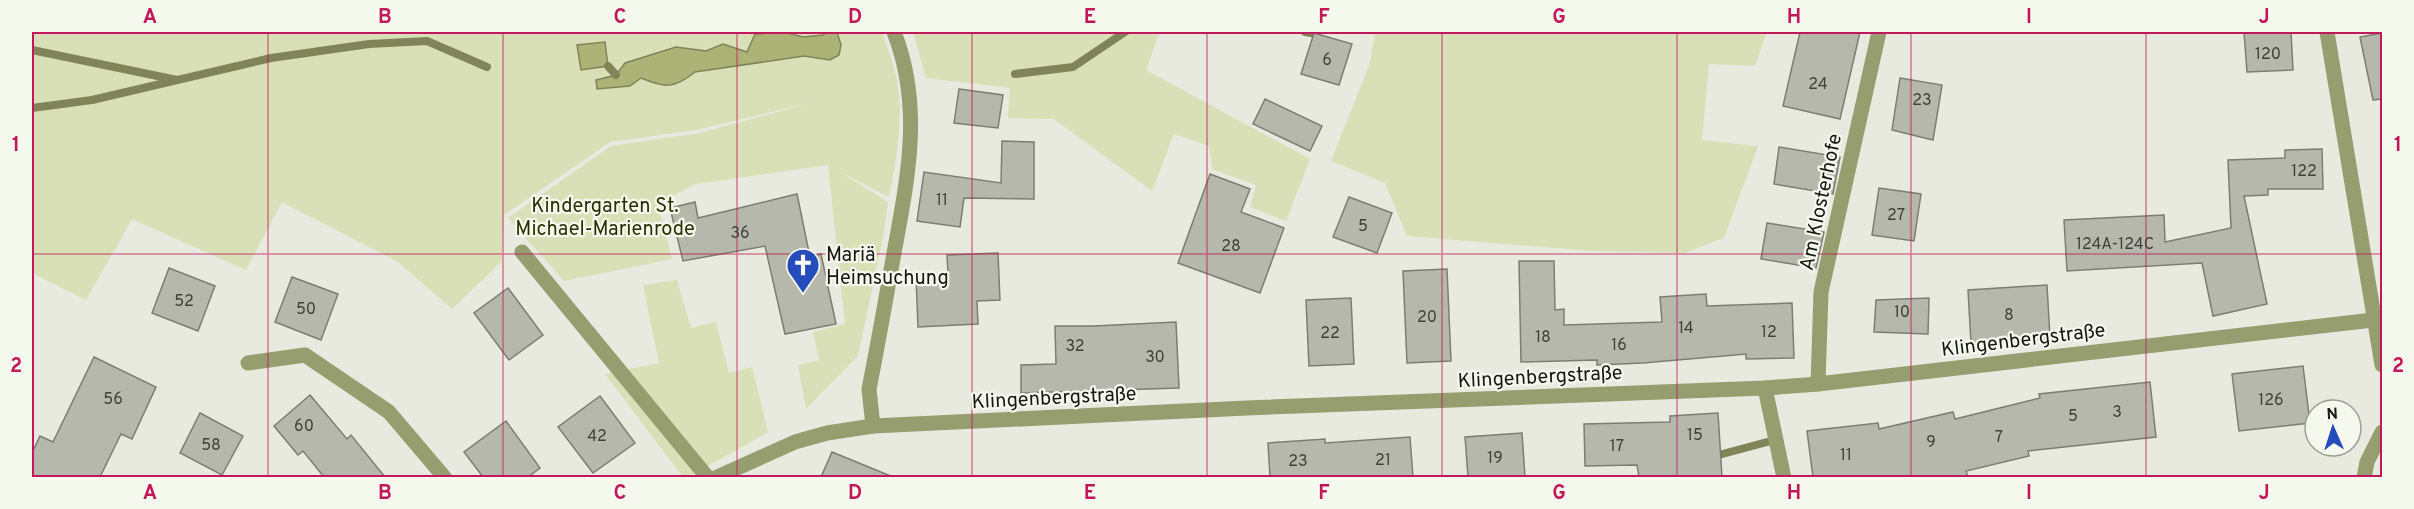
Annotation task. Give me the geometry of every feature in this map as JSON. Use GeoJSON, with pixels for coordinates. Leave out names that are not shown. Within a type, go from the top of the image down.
{"type":"FeatureCollection","features":[{"type":"Feature","properties":{"kind":"street"},"geometry":{"type":"LineString","coordinates":[[873,426],[869,389],[910,161],[911,94],[904,56],[894,32]]}},
{"type":"Feature","properties":{"kind":"street","name":"Am Klosterhofe"},"geometry":{"type":"LineString","coordinates":[[1818,384],[1821,292],[1879,32]]}},
{"type":"Feature","properties":{"kind":"street"},"geometry":{"type":"LineString","coordinates":[[2327,32],[2382,365]]}},
{"type":"Feature","properties":{"kind":"street"},"geometry":{"type":"LineString","coordinates":[[522,252],[708,477]]}},
{"type":"Feature","properties":{"kind":"street","name":"Klingenbergstraße"},"geometry":{"type":"LineString","coordinates":[[714,477],[795,442],[827,433],[873,426],[1765,388],[1818,384],[2373,320]]}},
{"type":"Feature","properties":{"kind":"street"},"geometry":{"type":"LineString","coordinates":[[248,363],[305,355],[389,412],[445,477]]}},
{"type":"Feature","properties":{"kind":"street"},"geometry":{"type":"LineString","coordinates":[[1765,388],[1784,477]]}},
{"type":"Feature","properties":{"kind":"street"},"geometry":{"type":"LineString","coordinates":[[2364,477],[2367,462],[2382,432]]}},
{"type":"Feature","properties":{"kind":"green space","name":"Kindergarten St. Michael-Marienrode"},"geometry":{"type":"Polygon","coordinates":[[[32,32],[882,32],[896,76],[900,106],[899,137],[889,197],[840,172],[888,202],[882,243],[858,356],[806,409],[798,365],[819,360],[813,332],[845,324],[828,165],[695,184],[658,204],[672,259],[564,281],[508,218],[611,146],[700,133],[814,102],[696,130],[610,142],[504,215],[502,261],[452,309],[398,262],[282,202],[246,270],[132,219],[86,300],[32,273],[32,32]]]}},
{"type":"Feature","properties":{"kind":"green space"},"geometry":{"type":"Polygon","coordinates":[[[913,32],[1160,32],[1146,70],[1310,159],[1286,221],[1250,207],[1256,185],[1212,169],[1209,146],[1174,134],[1152,191],[1054,119],[1008,118],[1010,88],[926,78],[913,32]]]}},
{"type":"Feature","properties":{"kind":"green space"},"geometry":{"type":"Polygon","coordinates":[[[1375,32],[1767,32],[1755,66],[1709,64],[1702,140],[1758,146],[1724,238],[1684,253],[1592,251],[1407,236],[1385,183],[1331,161],[1370,63],[1375,32]]]}},
{"type":"Feature","properties":{"kind":"green space"},"geometry":{"type":"Polygon","coordinates":[[[677,280],[691,328],[716,322],[729,373],[752,367],[768,432],[689,477],[683,477],[605,374],[659,363],[643,285],[677,280]]]}},
{"type":"Feature","properties":{"kind":"shaded area"},"geometry":{"type":"Polygon","coordinates":[[[784,32],[803,37],[837,32],[841,45],[839,55],[830,60],[804,56],[695,72],[681,82],[669,85],[657,84],[641,78],[630,86],[597,89],[596,80],[616,75],[625,63],[676,47],[706,51],[723,44],[747,52],[755,34],[784,32]]]}},
{"type":"Feature","properties":{"kind":"shaded area"},"geometry":{"type":"Polygon","coordinates":[[[605,42],[608,66],[581,70],[577,45],[605,42]]]}},
{"type":"Feature","properties":{"kind":"building"},"geometry":{"type":"Polygon","coordinates":[[[1800,32],[1860,32],[1840,119],[1783,106],[1800,32]]]}},
{"type":"Feature","properties":{"kind":"building"},"geometry":{"type":"Polygon","coordinates":[[[2244,32],[2291,32],[2293,70],[2247,72],[2244,32]]]}},
{"type":"Feature","properties":{"kind":"building"},"geometry":{"type":"Polygon","coordinates":[[[1314,33],[1352,44],[1339,85],[1301,74],[1314,33]]]}},
{"type":"Feature","properties":{"kind":"building"},"geometry":{"type":"Polygon","coordinates":[[[2382,33],[2382,99],[2373,100],[2360,37],[2382,33]]]}},
{"type":"Feature","properties":{"kind":"building"},"geometry":{"type":"Polygon","coordinates":[[[1900,78],[1942,85],[1933,140],[1892,130],[1900,78]]]}},
{"type":"Feature","properties":{"kind":"building"},"geometry":{"type":"Polygon","coordinates":[[[959,89],[1003,95],[998,128],[954,123],[959,89]]]}},
{"type":"Feature","properties":{"kind":"building"},"geometry":{"type":"Polygon","coordinates":[[[1265,99],[1322,126],[1310,151],[1253,124],[1265,99]]]}},
{"type":"Feature","properties":{"kind":"building"},"geometry":{"type":"Polygon","coordinates":[[[1002,141],[1034,142],[1034,199],[964,198],[960,227],[917,221],[924,172],[1001,183],[1002,141]]]}},
{"type":"Feature","properties":{"kind":"building"},"geometry":{"type":"Polygon","coordinates":[[[1779,147],[1840,157],[1833,194],[1774,184],[1779,147]]]}},
{"type":"Feature","properties":{"kind":"building"},"geometry":{"type":"Polygon","coordinates":[[[2322,149],[2323,189],[2268,189],[2268,195],[2244,196],[2267,304],[2213,316],[2202,263],[2067,271],[2064,220],[2164,215],[2165,242],[2231,228],[2228,160],[2285,158],[2285,150],[2322,149]]]}},
{"type":"Feature","properties":{"kind":"building"},"geometry":{"type":"Polygon","coordinates":[[[1210,174],[1250,189],[1241,212],[1284,228],[1260,293],[1178,263],[1210,174]]]}},
{"type":"Feature","properties":{"kind":"building"},"geometry":{"type":"Polygon","coordinates":[[[1879,188],[1921,194],[1914,241],[1872,235],[1879,188]]]}},
{"type":"Feature","properties":{"kind":"building"},"geometry":{"type":"Polygon","coordinates":[[[797,194],[810,257],[821,254],[836,324],[785,334],[765,246],[683,261],[670,208],[695,202],[698,218],[797,194]]]}},
{"type":"Feature","properties":{"kind":"building"},"geometry":{"type":"Polygon","coordinates":[[[1349,197],[1392,213],[1377,253],[1333,237],[1349,197]]]}},
{"type":"Feature","properties":{"kind":"building"},"geometry":{"type":"Polygon","coordinates":[[[1767,223],[1824,232],[1816,268],[1761,259],[1767,223]]]}},
{"type":"Feature","properties":{"kind":"building"},"geometry":{"type":"Polygon","coordinates":[[[998,253],[1000,300],[977,301],[978,324],[918,327],[916,276],[948,274],[947,255],[998,253]]]}},
{"type":"Feature","properties":{"kind":"building"},"geometry":{"type":"Polygon","coordinates":[[[1519,261],[1554,261],[1555,310],[1564,309],[1564,325],[1662,322],[1660,297],[1706,294],[1707,306],[1792,303],[1794,358],[1746,359],[1746,354],[1597,365],[1597,360],[1521,362],[1519,261]]]}},
{"type":"Feature","properties":{"kind":"building"},"geometry":{"type":"Polygon","coordinates":[[[169,268],[215,286],[198,331],[152,313],[169,268]]]}},
{"type":"Feature","properties":{"kind":"building"},"geometry":{"type":"Polygon","coordinates":[[[1447,269],[1451,361],[1407,363],[1403,271],[1447,269]]]}},
{"type":"Feature","properties":{"kind":"building"},"geometry":{"type":"Polygon","coordinates":[[[292,277],[338,294],[321,340],[275,322],[292,277]]]}},
{"type":"Feature","properties":{"kind":"building"},"geometry":{"type":"Polygon","coordinates":[[[2047,285],[2050,338],[1971,343],[1968,290],[2047,285]]]}},
{"type":"Feature","properties":{"kind":"building"},"geometry":{"type":"Polygon","coordinates":[[[508,288],[543,335],[509,360],[474,313],[508,288]]]}},
{"type":"Feature","properties":{"kind":"building"},"geometry":{"type":"Polygon","coordinates":[[[1351,298],[1354,364],[1309,366],[1306,300],[1351,298]]]}},
{"type":"Feature","properties":{"kind":"building"},"geometry":{"type":"Polygon","coordinates":[[[1929,298],[1928,334],[1874,332],[1876,300],[1929,298]]]}},
{"type":"Feature","properties":{"kind":"building"},"geometry":{"type":"Polygon","coordinates":[[[1176,322],[1179,388],[1021,393],[1021,365],[1056,364],[1055,326],[1176,322]]]}},
{"type":"Feature","properties":{"kind":"building"},"geometry":{"type":"Polygon","coordinates":[[[94,357],[156,387],[132,439],[121,434],[100,477],[32,477],[32,453],[40,436],[53,442],[94,357]]]}},
{"type":"Feature","properties":{"kind":"building"},"geometry":{"type":"Polygon","coordinates":[[[2303,366],[2307,398],[2303,398],[2303,424],[2239,431],[2232,374],[2303,366]]]}},
{"type":"Feature","properties":{"kind":"building"},"geometry":{"type":"Polygon","coordinates":[[[2150,382],[2156,437],[2028,451],[2029,456],[1966,471],[1968,477],[1813,477],[1807,431],[1878,423],[1879,429],[1953,412],[1955,419],[2040,398],[2039,394],[2150,382]]]}},
{"type":"Feature","properties":{"kind":"building"},"geometry":{"type":"Polygon","coordinates":[[[310,395],[347,439],[351,435],[385,477],[324,477],[303,451],[298,455],[274,426],[310,395]]]}},
{"type":"Feature","properties":{"kind":"building"},"geometry":{"type":"Polygon","coordinates":[[[600,396],[635,443],[593,473],[558,427],[600,396]]]}},
{"type":"Feature","properties":{"kind":"building"},"geometry":{"type":"Polygon","coordinates":[[[200,413],[243,436],[222,475],[180,453],[200,413]]]}},
{"type":"Feature","properties":{"kind":"building"},"geometry":{"type":"Polygon","coordinates":[[[1718,413],[1722,477],[1639,477],[1637,465],[1585,466],[1584,424],[1670,422],[1670,416],[1718,413]]]}},
{"type":"Feature","properties":{"kind":"building"},"geometry":{"type":"Polygon","coordinates":[[[506,421],[540,468],[528,477],[483,477],[464,452],[506,421]]]}},
{"type":"Feature","properties":{"kind":"building"},"geometry":{"type":"Polygon","coordinates":[[[1522,433],[1525,477],[1468,477],[1465,437],[1522,433]]]}},
{"type":"Feature","properties":{"kind":"building"},"geometry":{"type":"Polygon","coordinates":[[[1410,437],[1413,477],[1270,477],[1268,443],[1325,439],[1325,443],[1410,437]]]}},
{"type":"Feature","properties":{"kind":"building"},"geometry":{"type":"Polygon","coordinates":[[[832,452],[893,477],[821,477],[832,452]]]}},
{"type":"Feature","properties":{"kind":"waterway"},"geometry":{"type":"LineString","coordinates":[[1015,74],[1073,67],[1125,32]]}},
{"type":"Feature","properties":{"kind":"waterway"},"geometry":{"type":"LineString","coordinates":[[1305,32],[1311,33]]}},
{"type":"Feature","properties":{"kind":"waterway"},"geometry":{"type":"LineString","coordinates":[[32,108],[92,100],[271,58],[369,44],[427,41],[487,67]]}},
{"type":"Feature","properties":{"kind":"waterway"},"geometry":{"type":"LineString","coordinates":[[32,50],[177,80]]}},
{"type":"Feature","properties":{"kind":"waterway"},"geometry":{"type":"LineString","coordinates":[[608,66],[616,75]]}},
{"type":"Feature","properties":{"kind":"waterway"},"geometry":{"type":"LineString","coordinates":[[1711,457],[1771,441]]}},
{"type":"Feature","properties":{"kind":"place","name":"Mariä Heimsuchung"},"geometry":{"type":"Point","coordinates":[803,294]}}]}
